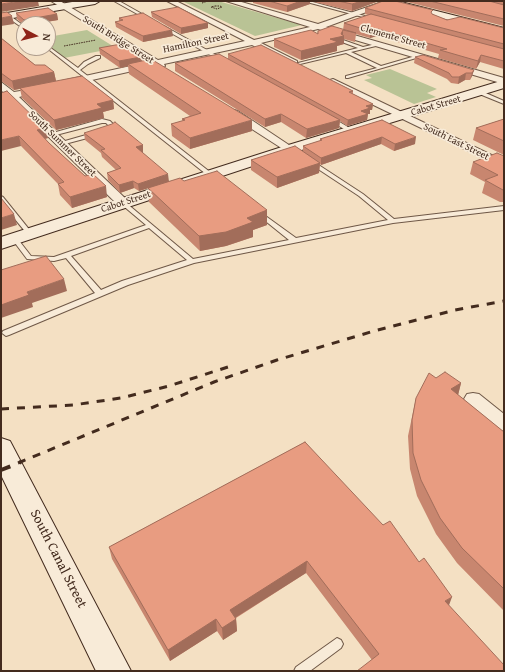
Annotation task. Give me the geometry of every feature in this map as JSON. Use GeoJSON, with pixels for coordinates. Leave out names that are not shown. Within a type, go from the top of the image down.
{"type":"FeatureCollection","features":[{"type":"Feature","properties":{"kind":"main road"},"geometry":{"type":"LineString","coordinates":[[5,17],[60,4],[95,1]]}},
{"type":"Feature","properties":{"kind":"main road"},"geometry":{"type":"LineString","coordinates":[[389,1],[443,16],[457,22],[504,31]]}},
{"type":"Feature","properties":{"kind":"main road","name":"Cabot Street"},"geometry":{"type":"LineString","coordinates":[[15,239],[123,203],[215,179],[351,131],[504,84]]}},
{"type":"Feature","properties":{"kind":"main road","name":"South Canal Street"},"geometry":{"type":"LineString","coordinates":[[1,448],[114,671]]}},
{"type":"Feature","properties":{"kind":"street"},"geometry":{"type":"LineString","coordinates":[[171,1],[311,71]]}},
{"type":"Feature","properties":{"kind":"street","name":"Clemente Street"},"geometry":{"type":"LineString","coordinates":[[230,1],[504,81]]}},
{"type":"Feature","properties":{"kind":"street","name":"Hamilton Street"},"geometry":{"type":"LineString","coordinates":[[1,98],[318,27],[389,1]]}},
{"type":"Feature","properties":{"kind":"street","name":"South Bridge Street"},"geometry":{"type":"LineString","coordinates":[[60,4],[168,71]]}},
{"type":"Feature","properties":{"kind":"street","name":"South East Street"},"geometry":{"type":"LineString","coordinates":[[325,78],[504,166]]}},
{"type":"Feature","properties":{"kind":"street","name":"South Summer Street"},"geometry":{"type":"LineString","coordinates":[[1,85],[123,203]]}},
{"type":"Feature","properties":{"kind":"street"},"geometry":{"type":"LineString","coordinates":[[226,108],[293,151]]}},
{"type":"Feature","properties":{"kind":"street"},"geometry":{"type":"LineString","coordinates":[[473,399],[504,424]]}},
{"type":"Feature","properties":{"kind":"lane"},"geometry":{"type":"LineString","coordinates":[[116,1],[226,62]]}},
{"type":"Feature","properties":{"kind":"lane"},"geometry":{"type":"LineString","coordinates":[[305,1],[377,20]]}},
{"type":"Feature","properties":{"kind":"lane"},"geometry":{"type":"LineString","coordinates":[[433,19],[443,16]]}},
{"type":"Feature","properties":{"kind":"lane"},"geometry":{"type":"LineString","coordinates":[[5,17],[16,23]]}},
{"type":"Feature","properties":{"kind":"lane"},"geometry":{"type":"LineString","coordinates":[[343,41],[363,48]]}},
{"type":"Feature","properties":{"kind":"lane"},"geometry":{"type":"LineString","coordinates":[[296,64],[379,44]]}},
{"type":"Feature","properties":{"kind":"lane"},"geometry":{"type":"LineString","coordinates":[[347,52],[382,68]]}},
{"type":"Feature","properties":{"kind":"lane"},"geometry":{"type":"LineString","coordinates":[[56,53],[215,179]]}},
{"type":"Feature","properties":{"kind":"lane"},"geometry":{"type":"LineString","coordinates":[[78,70],[98,56]]}},
{"type":"Feature","properties":{"kind":"lane"},"geometry":{"type":"LineString","coordinates":[[348,77],[421,56]]}},
{"type":"Feature","properties":{"kind":"lane"},"geometry":{"type":"LineString","coordinates":[[479,92],[504,103]]}},
{"type":"Feature","properties":{"kind":"lane"},"geometry":{"type":"LineString","coordinates":[[324,116],[351,131]]}},
{"type":"Feature","properties":{"kind":"lane"},"geometry":{"type":"LineString","coordinates":[[52,134],[102,121],[108,122],[113,126],[111,129],[61,143]]}},
{"type":"Feature","properties":{"kind":"lane"},"geometry":{"type":"LineString","coordinates":[[308,160],[361,195],[393,221]]}},
{"type":"Feature","properties":{"kind":"lane"},"geometry":{"type":"LineString","coordinates":[[1,198],[15,239],[29,258],[54,259],[150,226]]}},
{"type":"Feature","properties":{"kind":"lane"},"geometry":{"type":"LineString","coordinates":[[123,203],[192,261]]}},
{"type":"Feature","properties":{"kind":"lane"},"geometry":{"type":"LineString","coordinates":[[6,333],[100,294],[192,261],[393,221],[504,208]]}},
{"type":"Feature","properties":{"kind":"lane"},"geometry":{"type":"LineString","coordinates":[[254,210],[294,240]]}},
{"type":"Feature","properties":{"kind":"lane"},"geometry":{"type":"LineString","coordinates":[[67,254],[100,294]]}},
{"type":"Feature","properties":{"kind":"lane"},"geometry":{"type":"LineString","coordinates":[[300,671],[337,644]]}},
{"type":"Feature","properties":{"kind":"path"},"geometry":{"type":"LineString","coordinates":[[205,3],[213,6]]}},
{"type":"Feature","properties":{"kind":"path"},"geometry":{"type":"LineString","coordinates":[[56,47],[113,37]]}},
{"type":"Feature","properties":{"kind":"green space"},"geometry":{"type":"Polygon","coordinates":[[[182,1],[218,1],[302,25],[255,36],[182,1]]]}},
{"type":"Feature","properties":{"kind":"green space"},"geometry":{"type":"Polygon","coordinates":[[[87,30],[116,48],[64,58],[56,52],[56,36],[87,30]]]}},
{"type":"Feature","properties":{"kind":"green space"},"geometry":{"type":"Polygon","coordinates":[[[390,69],[437,89],[427,93],[436,97],[414,104],[364,80],[372,78],[366,75],[390,69]]]}},
{"type":"Feature","properties":{"kind":"building"},"geometry":{"type":"Polygon","coordinates":[[[1,1],[22,1],[1,4],[1,1]]]}},
{"type":"Feature","properties":{"kind":"building"},"geometry":{"type":"Polygon","coordinates":[[[269,1],[301,1],[287,6],[269,1]]]}},
{"type":"Feature","properties":{"kind":"building"},"geometry":{"type":"Polygon","coordinates":[[[338,1],[362,1],[352,4],[338,1]]]}},
{"type":"Feature","properties":{"kind":"building"},"geometry":{"type":"Polygon","coordinates":[[[383,1],[395,1],[433,10],[431,12],[432,14],[447,20],[460,17],[504,28],[504,44],[365,8],[383,1]]]}},
{"type":"Feature","properties":{"kind":"building"},"geometry":{"type":"Polygon","coordinates":[[[430,1],[489,1],[504,5],[504,19],[430,1]]]}},
{"type":"Feature","properties":{"kind":"building"},"geometry":{"type":"Polygon","coordinates":[[[178,7],[208,23],[181,28],[151,12],[178,7]]]}},
{"type":"Feature","properties":{"kind":"building"},"geometry":{"type":"Polygon","coordinates":[[[48,8],[57,14],[46,16],[19,16],[16,13],[48,8]]]}},
{"type":"Feature","properties":{"kind":"building"},"geometry":{"type":"Polygon","coordinates":[[[7,12],[12,16],[1,18],[1,13],[7,12]]]}},
{"type":"Feature","properties":{"kind":"building"},"geometry":{"type":"Polygon","coordinates":[[[143,13],[172,30],[143,36],[115,22],[123,20],[119,18],[143,13]]]}},
{"type":"Feature","properties":{"kind":"building"},"geometry":{"type":"Polygon","coordinates":[[[371,14],[504,49],[504,61],[481,55],[478,61],[440,50],[447,49],[378,29],[370,31],[344,23],[371,14]]]}},
{"type":"Feature","properties":{"kind":"building"},"geometry":{"type":"Polygon","coordinates":[[[332,26],[356,33],[343,30],[341,34],[344,36],[330,39],[338,42],[301,51],[274,39],[311,30],[318,34],[318,31],[332,26]]]}},
{"type":"Feature","properties":{"kind":"building"},"geometry":{"type":"Polygon","coordinates":[[[1,38],[16,50],[16,56],[24,56],[35,65],[45,65],[54,72],[12,81],[1,73],[1,38]]]}},
{"type":"Feature","properties":{"kind":"building"},"geometry":{"type":"Polygon","coordinates":[[[121,44],[141,57],[119,61],[99,48],[121,44]]]}},
{"type":"Feature","properties":{"kind":"building"},"geometry":{"type":"Polygon","coordinates":[[[261,45],[353,91],[349,92],[373,104],[366,106],[370,108],[361,111],[368,114],[348,120],[228,54],[261,45]]]}},
{"type":"Feature","properties":{"kind":"building"},"geometry":{"type":"Polygon","coordinates":[[[219,54],[340,120],[307,129],[281,114],[265,119],[175,63],[219,54]]]}},
{"type":"Feature","properties":{"kind":"building"},"geometry":{"type":"Polygon","coordinates":[[[423,55],[474,70],[472,73],[466,73],[459,77],[452,77],[449,73],[415,57],[423,55]]]}},
{"type":"Feature","properties":{"kind":"building"},"geometry":{"type":"Polygon","coordinates":[[[151,59],[252,120],[190,138],[171,124],[201,113],[128,64],[151,59]]]}},
{"type":"Feature","properties":{"kind":"building"},"geometry":{"type":"Polygon","coordinates":[[[82,76],[113,100],[97,104],[102,108],[54,120],[20,88],[82,76]]]}},
{"type":"Feature","properties":{"kind":"building"},"geometry":{"type":"Polygon","coordinates":[[[7,91],[45,128],[37,130],[49,143],[85,176],[93,174],[106,186],[70,197],[58,184],[64,182],[19,136],[1,140],[1,93],[7,91]]]}},
{"type":"Feature","properties":{"kind":"building"},"geometry":{"type":"Polygon","coordinates":[[[504,119],[504,141],[476,128],[504,119]]]}},
{"type":"Feature","properties":{"kind":"building"},"geometry":{"type":"Polygon","coordinates":[[[382,120],[416,137],[395,144],[382,137],[321,158],[303,146],[322,140],[320,139],[382,120]]]}},
{"type":"Feature","properties":{"kind":"building"},"geometry":{"type":"Polygon","coordinates":[[[115,122],[143,145],[136,147],[168,174],[138,184],[133,181],[119,185],[107,173],[121,168],[101,150],[105,149],[84,133],[115,122]]]}},
{"type":"Feature","properties":{"kind":"building"},"geometry":{"type":"Polygon","coordinates":[[[295,146],[320,163],[277,177],[251,160],[295,146]]]}},
{"type":"Feature","properties":{"kind":"building"},"geometry":{"type":"Polygon","coordinates":[[[497,153],[504,156],[504,190],[485,180],[498,175],[473,162],[497,153]]]}},
{"type":"Feature","properties":{"kind":"building"},"geometry":{"type":"Polygon","coordinates":[[[217,171],[267,210],[247,218],[253,222],[226,232],[199,236],[148,188],[180,178],[184,181],[217,171]]]}},
{"type":"Feature","properties":{"kind":"building"},"geometry":{"type":"Polygon","coordinates":[[[1,198],[14,214],[1,218],[1,198]]]}},
{"type":"Feature","properties":{"kind":"building"},"geometry":{"type":"Polygon","coordinates":[[[46,256],[64,279],[27,292],[29,295],[1,305],[1,270],[46,256]]]}},
{"type":"Feature","properties":{"kind":"building"},"geometry":{"type":"Polygon","coordinates":[[[445,372],[461,383],[451,389],[504,432],[504,589],[462,548],[440,518],[421,480],[413,453],[412,420],[416,398],[429,373],[436,378],[445,372]]]}},
{"type":"Feature","properties":{"kind":"building"},"geometry":{"type":"Polygon","coordinates":[[[305,442],[383,525],[390,521],[419,562],[424,558],[452,597],[445,601],[504,665],[504,671],[357,671],[379,654],[307,561],[230,610],[236,619],[222,628],[216,619],[168,650],[109,547],[305,442]]]}},
{"type":"Feature","properties":{"kind":"railway"},"geometry":{"type":"LineString","coordinates":[[18,463],[214,382],[277,360],[374,331],[455,310],[504,301]]}},
{"type":"Feature","properties":{"kind":"railway"},"geometry":{"type":"LineString","coordinates":[[1,409],[73,405],[121,398],[169,386],[231,366]]}},
{"type":"Feature","properties":{"kind":"railway"},"geometry":{"type":"LineString","coordinates":[[1,470],[21,462]]}}]}
